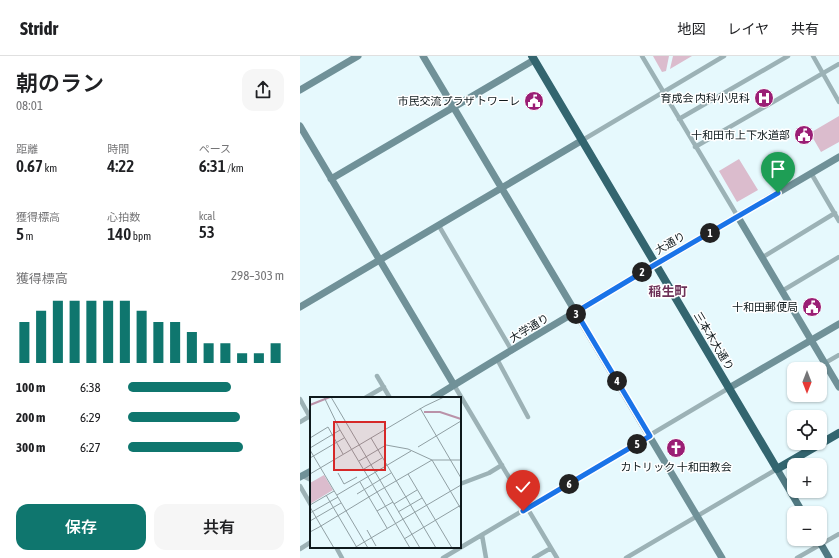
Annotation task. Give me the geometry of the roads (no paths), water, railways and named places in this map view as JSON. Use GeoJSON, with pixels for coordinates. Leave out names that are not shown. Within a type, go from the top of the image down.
{"type":"FeatureCollection","features":[{"type":"Feature","properties":{"kind":"highway","name":"三本木大通り"},"geometry":{"type":"LineString","coordinates":[[535,57],[581,141],[656,264],[777,469]]}},
{"type":"Feature","properties":{"kind":"highway"},"geometry":{"type":"LineString","coordinates":[[777,469],[839,433]]}},
{"type":"Feature","properties":{"kind":"main road","name":"三本木大通り"},"geometry":{"type":"LineString","coordinates":[[777,469],[799,506]]}},
{"type":"Feature","properties":{"kind":"main road"},"geometry":{"type":"LineString","coordinates":[[822,546],[830,558]]}},
{"type":"Feature","properties":{"kind":"street"},"geometry":{"type":"LineString","coordinates":[[300,90],[358,56]]}},
{"type":"Feature","properties":{"kind":"street"},"geometry":{"type":"LineString","coordinates":[[423,56],[722,558]]}},
{"type":"Feature","properties":{"kind":"street"},"geometry":{"type":"LineString","coordinates":[[642,56],[824,362]]}},
{"type":"Feature","properties":{"kind":"street"},"geometry":{"type":"LineString","coordinates":[[300,307],[724,56]]}},
{"type":"Feature","properties":{"kind":"street"},"geometry":{"type":"LineString","coordinates":[[679,118],[788,56]]}},
{"type":"Feature","properties":{"kind":"street"},"geometry":{"type":"LineString","coordinates":[[813,56],[839,102]]}},
{"type":"Feature","properties":{"kind":"street"},"geometry":{"type":"LineString","coordinates":[[331,179],[454,107],[535,57]]}},
{"type":"Feature","properties":{"kind":"street"},"geometry":{"type":"LineString","coordinates":[[695,147],[839,64]]}},
{"type":"Feature","properties":{"kind":"street"},"geometry":{"type":"LineString","coordinates":[[300,126],[557,558]]}},
{"type":"Feature","properties":{"kind":"street","name":"大通り"},"geometry":{"type":"LineString","coordinates":[[656,264],[839,157]]}},
{"type":"Feature","properties":{"kind":"street"},"geometry":{"type":"LineString","coordinates":[[811,173],[839,221]]}},
{"type":"Feature","properties":{"kind":"street"},"geometry":{"type":"LineString","coordinates":[[763,257],[835,214]]}},
{"type":"Feature","properties":{"kind":"street"},"geometry":{"type":"LineString","coordinates":[[439,226],[512,351]]}},
{"type":"Feature","properties":{"kind":"street"},"geometry":{"type":"LineString","coordinates":[[782,291],[839,257]]}},
{"type":"Feature","properties":{"kind":"street","name":"大学通り"},"geometry":{"type":"LineString","coordinates":[[435,397],[656,264]]}},
{"type":"Feature","properties":{"kind":"street"},"geometry":{"type":"LineString","coordinates":[[461,547],[839,324]]}},
{"type":"Feature","properties":{"kind":"street"},"geometry":{"type":"LineString","coordinates":[[827,362],[839,355]]}},
{"type":"Feature","properties":{"kind":"street"},"geometry":{"type":"LineString","coordinates":[[498,359],[528,417]]}},
{"type":"Feature","properties":{"kind":"street"},"geometry":{"type":"LineString","coordinates":[[827,366],[839,387]]}},
{"type":"Feature","properties":{"kind":"street"},"geometry":{"type":"LineString","coordinates":[[377,376],[389,397]]}},
{"type":"Feature","properties":{"kind":"street"},"geometry":{"type":"LineString","coordinates":[[367,397],[384,387]]}},
{"type":"Feature","properties":{"kind":"street"},"geometry":{"type":"LineString","coordinates":[[300,399],[310,418],[300,422]]}},
{"type":"Feature","properties":{"kind":"street"},"geometry":{"type":"LineString","coordinates":[[461,484],[489,473],[502,465]]}},
{"type":"Feature","properties":{"kind":"street"},"geometry":{"type":"LineString","coordinates":[[626,558],[777,469]]}},
{"type":"Feature","properties":{"kind":"street"},"geometry":{"type":"LineString","coordinates":[[301,477],[310,472]]}},
{"type":"Feature","properties":{"kind":"street"},"geometry":{"type":"LineString","coordinates":[[300,486],[310,503]]}},
{"type":"Feature","properties":{"kind":"street"},"geometry":{"type":"LineString","coordinates":[[827,539],[839,534]]}},
{"type":"Feature","properties":{"kind":"street"},"geometry":{"type":"LineString","coordinates":[[482,535],[486,558]]}},
{"type":"Feature","properties":{"kind":"street"},"geometry":{"type":"LineString","coordinates":[[300,548],[310,543]]}},
{"type":"Feature","properties":{"kind":"street"},"geometry":{"type":"LineString","coordinates":[[797,558],[814,546]]}},
{"type":"Feature","properties":{"kind":"street"},"geometry":{"type":"LineString","coordinates":[[337,548],[342,558]]}},
{"type":"Feature","properties":{"kind":"street"},"geometry":{"type":"LineString","coordinates":[[443,558],[460,548]]}},
{"type":"Feature","properties":{"kind":"street"},"geometry":{"type":"LineString","coordinates":[[534,558],[551,548]]}},
{"type":"Feature","properties":{"kind":"place","name":"育成会 内科小児科"},"geometry":{"type":"Point","coordinates":[764,98]}},
{"type":"Feature","properties":{"kind":"place","name":"市民交流プラザ トワーレ"},"geometry":{"type":"Point","coordinates":[534,101]}},
{"type":"Feature","properties":{"kind":"place","name":"十和田市上下水道部"},"geometry":{"type":"Point","coordinates":[804,135]}},
{"type":"Feature","properties":{"kind":"place","name":"十和田郵便局"},"geometry":{"type":"Point","coordinates":[812,307]}},
{"type":"Feature","properties":{"kind":"place","name":"カトリック 十和田教会"},"geometry":{"type":"Point","coordinates":[676,448]}},
{"type":"Feature","properties":{"kind":"district","name":"稲生町"},"geometry":{"type":"Point","coordinates":[668,291]}}]}
